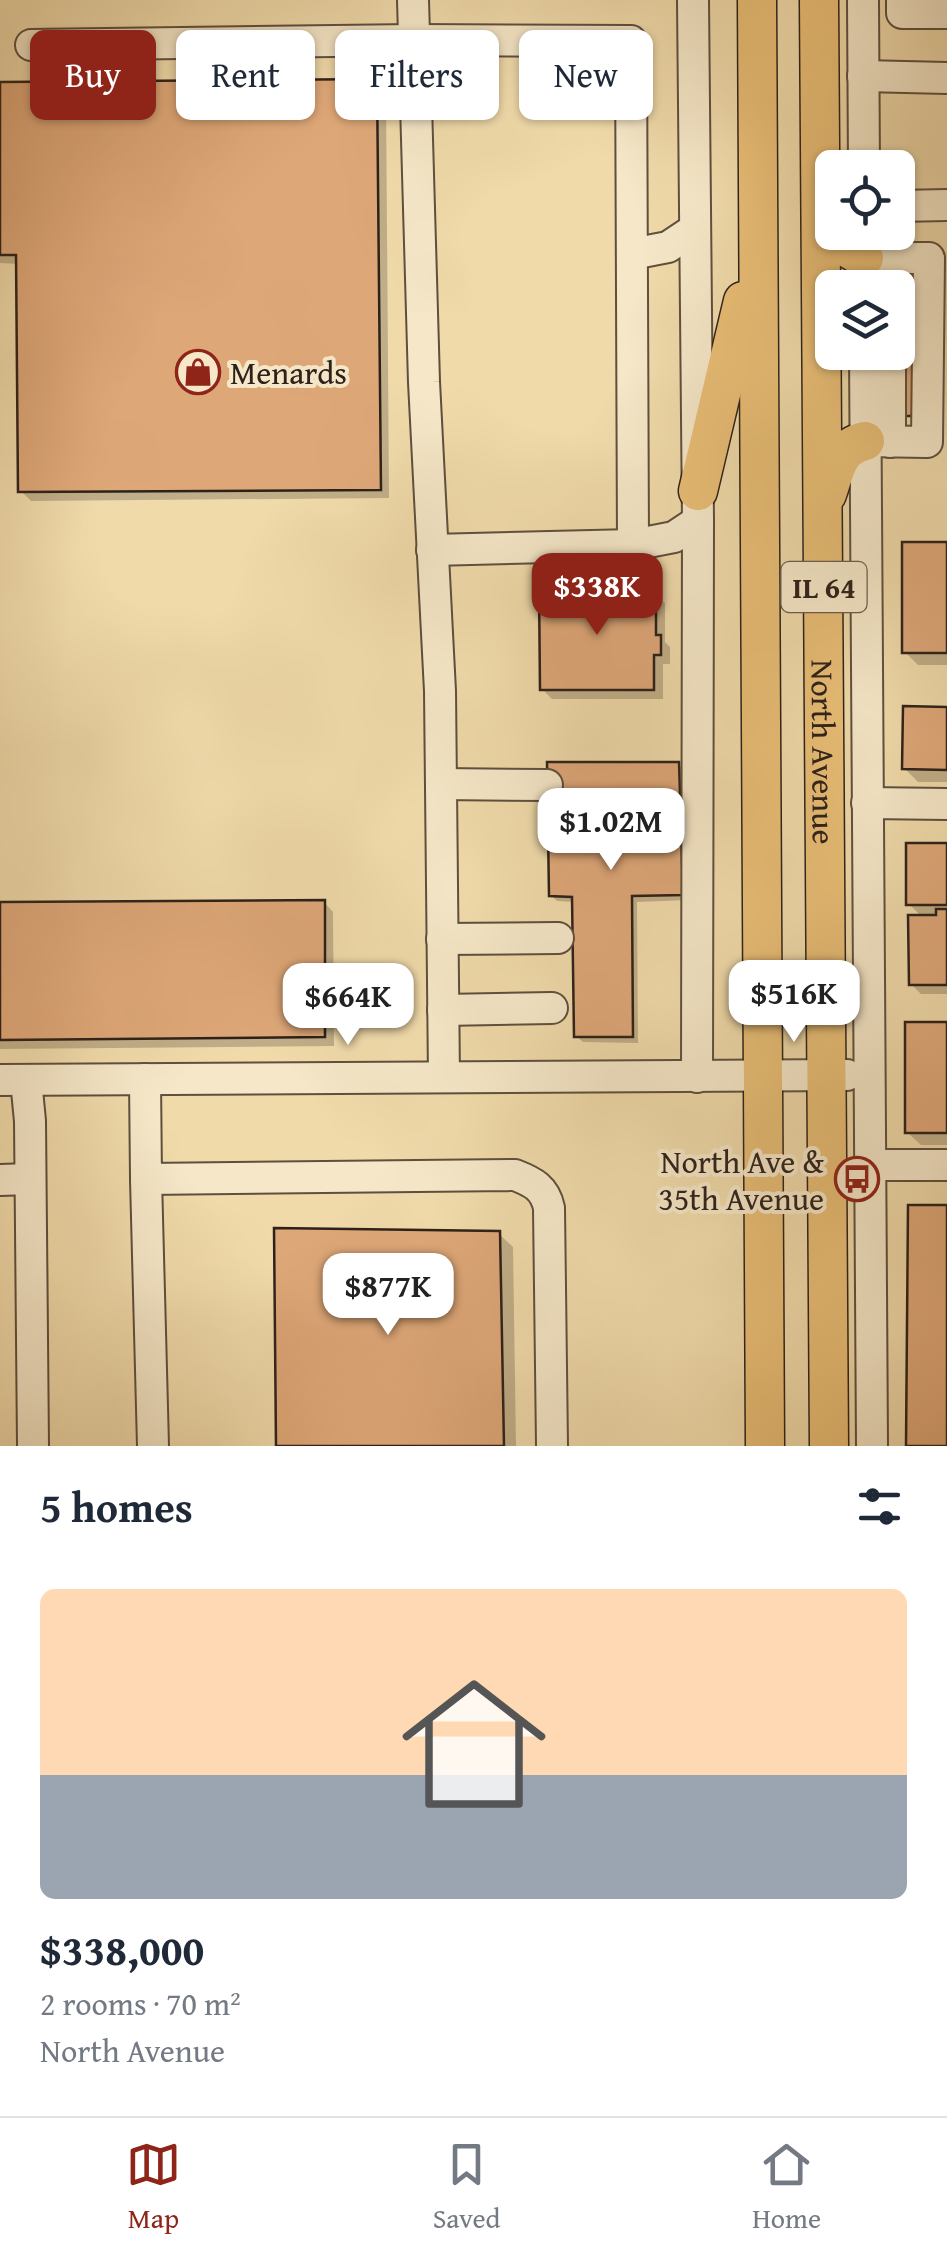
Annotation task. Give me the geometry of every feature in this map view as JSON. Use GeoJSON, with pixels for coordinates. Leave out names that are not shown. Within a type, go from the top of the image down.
{"type":"FeatureCollection","features":[{"type":"Feature","properties":{"kind":"main road","name":"North Avenue"},"geometry":{"type":"LineString","coordinates":[[756,0],[766,1446]]}},
{"type":"Feature","properties":{"kind":"main road","name":"North Avenue"},"geometry":{"type":"LineString","coordinates":[[819,0],[820,150]]}},
{"type":"Feature","properties":{"kind":"main road"},"geometry":{"type":"LineString","coordinates":[[698,506],[742,311],[758,210]]}},
{"type":"Feature","properties":{"kind":"main road","name":"North Avenue"},"geometry":{"type":"LineString","coordinates":[[820,250],[829,1446]]}},
{"type":"Feature","properties":{"kind":"main road"},"geometry":{"type":"LineString","coordinates":[[850,250],[874,265]]}},
{"type":"Feature","properties":{"kind":"main road"},"geometry":{"type":"LineString","coordinates":[[823,506],[841,454],[852,444],[878,441]]}},
{"type":"Feature","properties":{"kind":"street"},"geometry":{"type":"LineString","coordinates":[[412,0],[414,30]]}},
{"type":"Feature","properties":{"kind":"street"},"geometry":{"type":"LineString","coordinates":[[693,0],[698,506],[697,1077]]}},
{"type":"Feature","properties":{"kind":"street"},"geometry":{"type":"LineString","coordinates":[[863,0],[864,150]]}},
{"type":"Feature","properties":{"kind":"street"},"geometry":{"type":"LineString","coordinates":[[902,6],[947,13]]}},
{"type":"Feature","properties":{"kind":"street"},"geometry":{"type":"LineString","coordinates":[[499,40],[631,41],[633,544]]}},
{"type":"Feature","properties":{"kind":"street"},"geometry":{"type":"LineString","coordinates":[[156,43],[335,41]]}},
{"type":"Feature","properties":{"kind":"street"},"geometry":{"type":"LineString","coordinates":[[863,76],[947,78]]}},
{"type":"Feature","properties":{"kind":"street"},"geometry":{"type":"LineString","coordinates":[[416,120],[424,382],[440,690],[444,1077]]}},
{"type":"Feature","properties":{"kind":"street"},"geometry":{"type":"LineString","coordinates":[[915,206],[947,205]]}},
{"type":"Feature","properties":{"kind":"street"},"geometry":{"type":"LineString","coordinates":[[632,254],[668,247],[695,229]]}},
{"type":"Feature","properties":{"kind":"street"},"geometry":{"type":"LineString","coordinates":[[874,265],[938,271],[937,442],[878,441],[888,370]]}},
{"type":"Feature","properties":{"kind":"street","name":"North Avenue"},"geometry":{"type":"LineString","coordinates":[[868,370],[878,441],[867,804],[872,1446]]}},
{"type":"Feature","properties":{"kind":"street"},"geometry":{"type":"LineString","coordinates":[[432,550],[633,544],[674,537],[698,506]]}},
{"type":"Feature","properties":{"kind":"street"},"geometry":{"type":"LineString","coordinates":[[441,784],[547,785]]}},
{"type":"Feature","properties":{"kind":"street"},"geometry":{"type":"LineString","coordinates":[[867,804],[947,804]]}},
{"type":"Feature","properties":{"kind":"street"},"geometry":{"type":"LineString","coordinates":[[442,939],[558,938]]}},
{"type":"Feature","properties":{"kind":"street"},"geometry":{"type":"LineString","coordinates":[[443,1010],[552,1008]]}},
{"type":"Feature","properties":{"kind":"street"},"geometry":{"type":"LineString","coordinates":[[33,1446],[15,1180],[30,1121],[13,1080],[868,1075]]}},
{"type":"Feature","properties":{"kind":"street"},"geometry":{"type":"LineString","coordinates":[[146,1079],[153,1446]]}},
{"type":"Feature","properties":{"kind":"street"},"geometry":{"type":"LineString","coordinates":[[869,1165],[947,1165]]}},
{"type":"Feature","properties":{"kind":"street"},"geometry":{"type":"LineString","coordinates":[[146,1178],[515,1175],[535,1183],[546,1196],[549,1208],[552,1446]]}},
{"type":"Feature","properties":{"kind":"building","name":"Menards"},"geometry":{"type":"Polygon","coordinates":[[[315,79],[335,79],[335,120],[377,120],[381,490],[18,492],[16,255],[0,255],[0,82],[30,82],[30,120],[156,120],[156,81],[176,81],[176,120],[315,120],[315,79]]]}},
{"type":"Feature","properties":{"kind":"building"},"geometry":{"type":"Polygon","coordinates":[[[900,261],[925,261],[924,416],[899,416],[899,370],[915,370],[915,270],[900,270],[900,261]]]}},
{"type":"Feature","properties":{"kind":"building"},"geometry":{"type":"Polygon","coordinates":[[[902,542],[947,542],[947,653],[902,653],[902,542]]]}},
{"type":"Feature","properties":{"kind":"building"},"geometry":{"type":"Polygon","coordinates":[[[539,585],[626,585],[626,591],[656,590],[656,635],[661,635],[661,655],[654,655],[654,690],[540,690],[539,585]]]}},
{"type":"Feature","properties":{"kind":"building"},"geometry":{"type":"Polygon","coordinates":[[[903,706],[947,707],[947,770],[902,769],[903,706]]]}},
{"type":"Feature","properties":{"kind":"building"},"geometry":{"type":"Polygon","coordinates":[[[547,762],[679,762],[683,895],[632,896],[633,1037],[574,1037],[572,897],[549,896],[547,762]]]}},
{"type":"Feature","properties":{"kind":"building"},"geometry":{"type":"Polygon","coordinates":[[[906,843],[947,843],[947,905],[906,905],[906,843]]]}},
{"type":"Feature","properties":{"kind":"building"},"geometry":{"type":"Polygon","coordinates":[[[325,900],[325,1037],[0,1040],[0,902],[325,900]]]}},
{"type":"Feature","properties":{"kind":"building"},"geometry":{"type":"Polygon","coordinates":[[[936,909],[947,909],[947,985],[909,985],[908,915],[936,915],[936,909]]]}},
{"type":"Feature","properties":{"kind":"building"},"geometry":{"type":"Polygon","coordinates":[[[905,1022],[947,1022],[947,1133],[905,1133],[905,1022]]]}},
{"type":"Feature","properties":{"kind":"building"},"geometry":{"type":"Polygon","coordinates":[[[908,1205],[947,1205],[947,1446],[906,1446],[908,1205]]]}},
{"type":"Feature","properties":{"kind":"building"},"geometry":{"type":"Polygon","coordinates":[[[274,1228],[500,1231],[504,1446],[276,1446],[274,1228]]]}},
{"type":"Feature","properties":{"kind":"place","name":"Menards"},"geometry":{"type":"Point","coordinates":[198,372]}},
{"type":"Feature","properties":{"kind":"place","name":"North Ave & 35th Avenue"},"geometry":{"type":"Point","coordinates":[857,1179]}}]}
